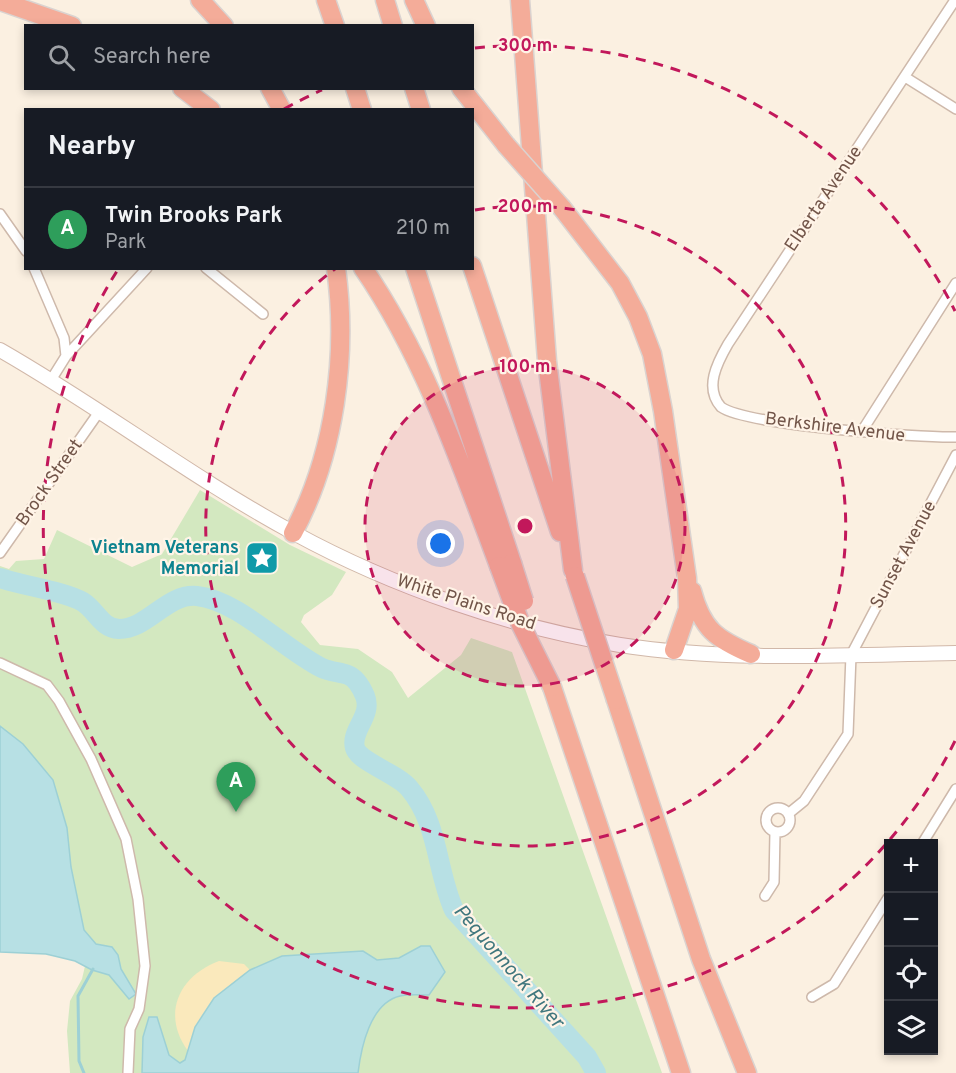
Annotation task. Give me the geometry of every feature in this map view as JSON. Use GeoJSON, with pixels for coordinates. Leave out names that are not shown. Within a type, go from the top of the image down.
{"type":"FeatureCollection","features":[{"type":"Feature","properties":{"kind":"highway"},"geometry":{"type":"LineString","coordinates":[[200,0],[222,24]]}},
{"type":"Feature","properties":{"kind":"highway"},"geometry":{"type":"LineString","coordinates":[[326,0],[334,24]]}},
{"type":"Feature","properties":{"kind":"highway"},"geometry":{"type":"LineString","coordinates":[[385,0],[392,24]]}},
{"type":"Feature","properties":{"kind":"highway"},"geometry":{"type":"LineString","coordinates":[[414,0],[425,24]]}},
{"type":"Feature","properties":{"kind":"highway"},"geometry":{"type":"LineString","coordinates":[[519,0],[547,361],[574,573]]}},
{"type":"Feature","properties":{"kind":"highway"},"geometry":{"type":"LineString","coordinates":[[0,1],[66,24]]}},
{"type":"Feature","properties":{"kind":"highway"},"geometry":{"type":"LineString","coordinates":[[185,90],[208,108]]}},
{"type":"Feature","properties":{"kind":"highway"},"geometry":{"type":"LineString","coordinates":[[271,90],[281,108]]}},
{"type":"Feature","properties":{"kind":"highway"},"geometry":{"type":"LineString","coordinates":[[356,90],[361,108]]}},
{"type":"Feature","properties":{"kind":"highway"},"geometry":{"type":"LineString","coordinates":[[415,90],[420,108]]}},
{"type":"Feature","properties":{"kind":"highway"},"geometry":{"type":"LineString","coordinates":[[463,90],[506,145],[610,267],[630,300],[646,336],[660,392],[686,566],[688,609],[674,650]]}},
{"type":"Feature","properties":{"kind":"highway"},"geometry":{"type":"LineString","coordinates":[[293,533],[317,471],[336,397],[341,336],[336,270]]}},
{"type":"Feature","properties":{"kind":"highway"},"geometry":{"type":"LineString","coordinates":[[365,270],[419,368],[506,564]]}},
{"type":"Feature","properties":{"kind":"highway"},"geometry":{"type":"LineString","coordinates":[[416,270],[506,564],[552,687],[681,1073]]}},
{"type":"Feature","properties":{"kind":"highway"},"geometry":{"type":"LineString","coordinates":[[473,270],[701,959],[747,1073]]}},
{"type":"Feature","properties":{"kind":"highway"},"geometry":{"type":"LineString","coordinates":[[686,566],[696,604],[704,623],[717,637],[751,654]]}},
{"type":"Feature","properties":{"kind":"main road","name":"White Plains Road"},"geometry":{"type":"LineString","coordinates":[[0,350],[293,533],[411,588],[480,610],[567,635],[621,645],[674,650],[751,654],[956,653]]}},
{"type":"Feature","properties":{"kind":"street","name":"Elberta Avenue"},"geometry":{"type":"LineString","coordinates":[[717,403],[713,381],[728,344],[905,77],[951,1]]}},
{"type":"Feature","properties":{"kind":"street"},"geometry":{"type":"LineString","coordinates":[[905,77],[956,109]]}},
{"type":"Feature","properties":{"kind":"street"},"geometry":{"type":"LineString","coordinates":[[0,214],[24,248]]}},
{"type":"Feature","properties":{"kind":"street"},"geometry":{"type":"LineString","coordinates":[[35,270],[64,338],[66,356]]}},
{"type":"Feature","properties":{"kind":"street"},"geometry":{"type":"LineString","coordinates":[[51,380],[66,356],[145,270]]}},
{"type":"Feature","properties":{"kind":"street"},"geometry":{"type":"LineString","coordinates":[[208,270],[263,314]]}},
{"type":"Feature","properties":{"kind":"street"},"geometry":{"type":"LineString","coordinates":[[862,431],[956,283]]}},
{"type":"Feature","properties":{"kind":"street","name":"Berkshire Avenue"},"geometry":{"type":"LineString","coordinates":[[717,403],[726,411],[747,417],[897,436],[956,437]]}},
{"type":"Feature","properties":{"kind":"street","name":"Brock Street"},"geometry":{"type":"LineString","coordinates":[[0,553],[99,412]]}},
{"type":"Feature","properties":{"kind":"street","name":"Sunset Avenue"},"geometry":{"type":"LineString","coordinates":[[851,655],[956,455]]}},
{"type":"Feature","properties":{"kind":"street"},"geometry":{"type":"LineString","coordinates":[[788,814],[804,801],[848,734],[851,655]]}},
{"type":"Feature","properties":{"kind":"street"},"geometry":{"type":"LineString","coordinates":[[0,663],[46,685],[59,701],[92,759],[126,840],[138,899],[145,966],[139,1009],[130,1029],[128,1073]]}},
{"type":"Feature","properties":{"kind":"street"},"geometry":{"type":"LineString","coordinates":[[925,839],[955,792]]}},
{"type":"Feature","properties":{"kind":"street"},"geometry":{"type":"LineString","coordinates":[[765,896],[774,882],[775,832],[766,823],[768,813],[776,808],[788,814]]}},
{"type":"Feature","properties":{"kind":"street"},"geometry":{"type":"LineString","coordinates":[[775,832],[788,827],[788,814]]}},
{"type":"Feature","properties":{"kind":"street"},"geometry":{"type":"LineString","coordinates":[[812,997],[834,984],[884,904]]}},
{"type":"Feature","properties":{"kind":"green space"},"geometry":{"type":"Polygon","coordinates":[[[200,490],[290,545],[346,572],[332,595],[304,615],[301,622],[320,645],[358,649],[392,672],[408,698],[461,655],[471,638],[512,652],[662,1073],[70,1073],[67,1031],[70,1001],[82,979],[89,949],[0,744],[0,566],[9,569],[16,561],[44,559],[57,530],[132,567],[162,554],[200,490]]]}},
{"type":"Feature","properties":{"kind":"sand"},"geometry":{"type":"Polygon","coordinates":[[[219,961],[244,964],[250,970],[228,987],[211,1005],[198,1026],[188,1051],[180,1037],[176,1023],[175,1010],[178,998],[184,986],[193,976],[219,961]]]}},
{"type":"Feature","properties":{"kind":"water"},"geometry":{"type":"Polygon","coordinates":[[[0,726],[23,744],[53,780],[67,828],[71,867],[84,930],[96,944],[112,947],[118,955],[121,969],[136,994],[129,999],[109,975],[92,970],[75,961],[46,954],[0,952],[0,726]]]}},
{"type":"Feature","properties":{"kind":"water"},"geometry":{"type":"Polygon","coordinates":[[[421,946],[430,946],[445,972],[429,995],[400,996],[381,1007],[365,1039],[358,1073],[142,1073],[143,1037],[149,1017],[157,1017],[169,1055],[180,1063],[185,1060],[195,1027],[214,998],[250,970],[282,956],[363,951],[377,960],[399,958],[421,946]]]}},
{"type":"Feature","properties":{"kind":"waterway","name":"Pequonnock River"},"geometry":{"type":"LineString","coordinates":[[0,578],[75,598],[88,605],[103,622],[119,629],[139,623],[176,600],[197,596],[213,600],[229,606],[322,668],[348,675],[354,679],[367,703],[354,741],[355,748],[364,758],[404,783],[419,802],[432,831],[454,910],[587,1057],[596,1073]]}},
{"type":"Feature","properties":{"kind":"waterway"},"geometry":{"type":"LineString","coordinates":[[84,1073],[79,1061],[78,996],[93,969]]}},
{"type":"Feature","properties":{"kind":"place","name":"Vietnam Veterans Memorial"},"geometry":{"type":"Point","coordinates":[262,558]}},
{"type":"Feature","properties":{"kind":"place","name":"Twin Brooks Park"},"geometry":{"type":"Point","coordinates":[236,812]}}]}
